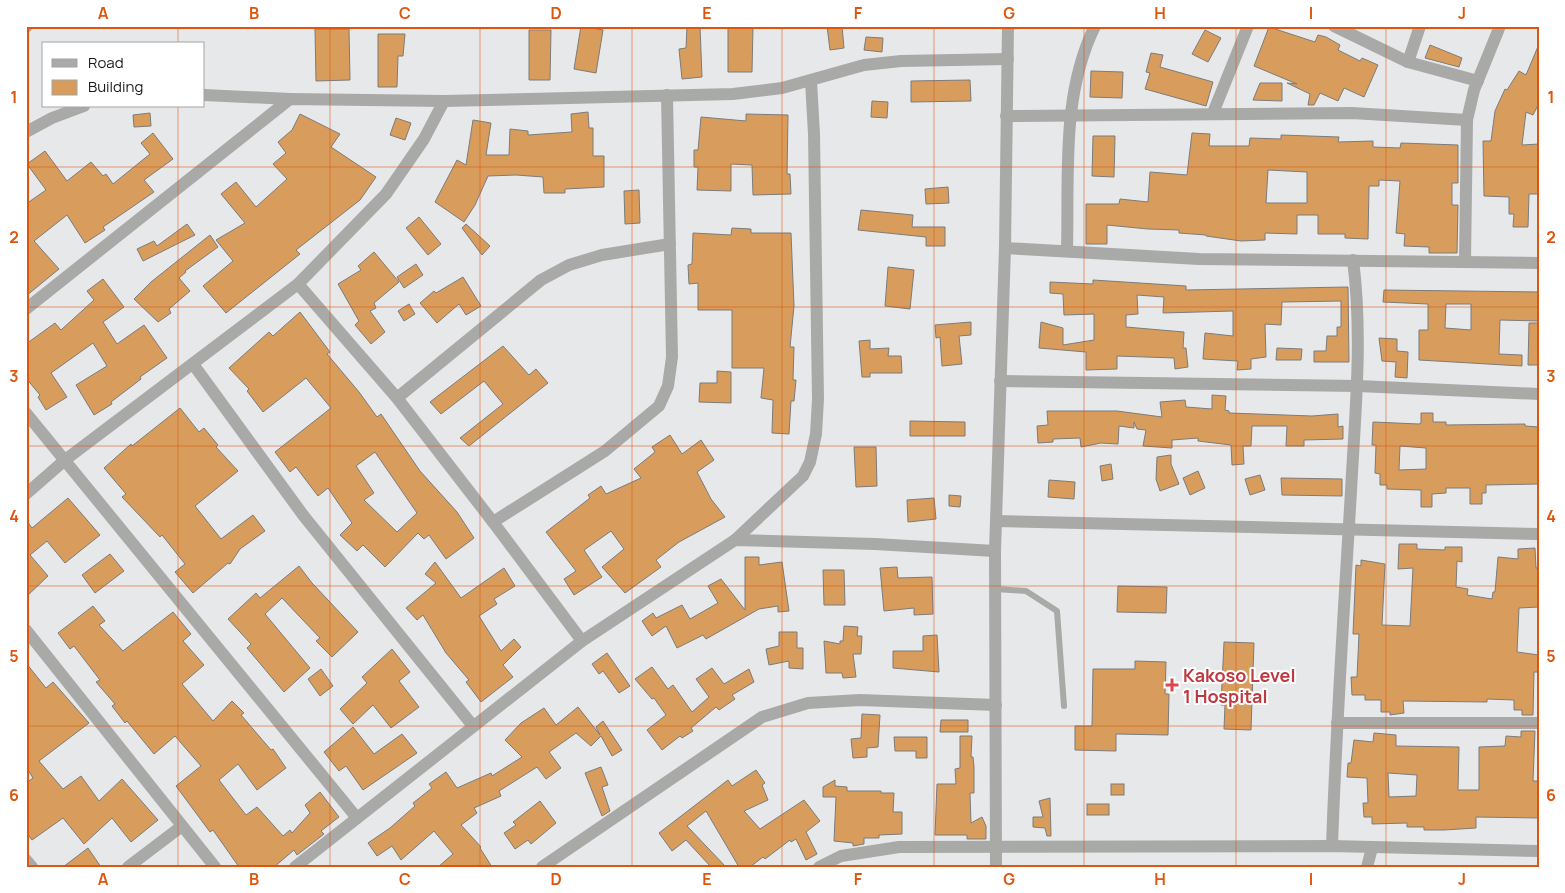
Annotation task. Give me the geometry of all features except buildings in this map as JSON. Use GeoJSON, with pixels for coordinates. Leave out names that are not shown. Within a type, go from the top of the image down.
{"type":"FeatureCollection","features":[{"type":"Feature","properties":{"kind":"street"},"geometry":{"type":"LineString","coordinates":[[996,867],[995,551],[1005,248],[1008,26]]}},
{"type":"Feature","properties":{"kind":"street"},"geometry":{"type":"LineString","coordinates":[[1068,250],[1070,116],[1076,76],[1095,26]]}},
{"type":"Feature","properties":{"kind":"street"},"geometry":{"type":"LineString","coordinates":[[1213,113],[1248,26]]}},
{"type":"Feature","properties":{"kind":"street"},"geometry":{"type":"LineString","coordinates":[[1334,26],[1408,62],[1478,81]]}},
{"type":"Feature","properties":{"kind":"street"},"geometry":{"type":"LineString","coordinates":[[1408,62],[1420,26]]}},
{"type":"Feature","properties":{"kind":"street"},"geometry":{"type":"LineString","coordinates":[[1465,261],[1467,120],[1478,81],[1500,26]]}},
{"type":"Feature","properties":{"kind":"street"},"geometry":{"type":"LineString","coordinates":[[205,95],[290,99],[444,101],[733,94],[782,88],[864,65],[1008,59]]}},
{"type":"Feature","properties":{"kind":"street"},"geometry":{"type":"LineString","coordinates":[[295,867],[582,641],[735,540],[803,476],[810,462],[816,434],[818,339],[814,134],[811,81]]}},
{"type":"Feature","properties":{"kind":"street"},"geometry":{"type":"LineString","coordinates":[[493,522],[605,451],[659,406],[668,386],[672,358],[667,95]]}},
{"type":"Feature","properties":{"kind":"street"},"geometry":{"type":"LineString","coordinates":[[26,309],[290,99]]}},
{"type":"Feature","properties":{"kind":"street"},"geometry":{"type":"LineString","coordinates":[[26,494],[65,460],[298,284],[386,194],[424,139],[444,101]]}},
{"type":"Feature","properties":{"kind":"street"},"geometry":{"type":"LineString","coordinates":[[26,132],[52,118],[79,108]]}},
{"type":"Feature","properties":{"kind":"street"},"geometry":{"type":"LineString","coordinates":[[1006,116],[1352,113],[1467,120]]}},
{"type":"Feature","properties":{"kind":"street"},"geometry":{"type":"LineString","coordinates":[[397,398],[541,280],[569,265],[602,255],[670,244]]}},
{"type":"Feature","properties":{"kind":"street"},"geometry":{"type":"LineString","coordinates":[[1005,248],[1068,250],[1199,259],[1539,262]]}},
{"type":"Feature","properties":{"kind":"street"},"geometry":{"type":"LineString","coordinates":[[1332,846],[1337,723],[1358,386],[1358,301],[1353,260]]}},
{"type":"Feature","properties":{"kind":"street"},"geometry":{"type":"LineString","coordinates":[[298,284],[397,398],[582,641]]}},
{"type":"Feature","properties":{"kind":"street"},"geometry":{"type":"LineString","coordinates":[[193,364],[303,515],[473,726]]}},
{"type":"Feature","properties":{"kind":"street"},"geometry":{"type":"LineString","coordinates":[[1000,380],[1358,386],[1539,394]]}},
{"type":"Feature","properties":{"kind":"street"},"geometry":{"type":"LineString","coordinates":[[26,413],[357,818]]}},
{"type":"Feature","properties":{"kind":"street"},"geometry":{"type":"LineString","coordinates":[[996,521],[1539,534]]}},
{"type":"Feature","properties":{"kind":"street"},"geometry":{"type":"LineString","coordinates":[[735,540],[875,544],[995,551]]}},
{"type":"Feature","properties":{"kind":"street"},"geometry":{"type":"LineString","coordinates":[[26,630],[215,867]]}},
{"type":"Feature","properties":{"kind":"street"},"geometry":{"type":"LineString","coordinates":[[542,867],[762,717],[808,704],[860,700],[996,704]]}},
{"type":"Feature","properties":{"kind":"street"},"geometry":{"type":"LineString","coordinates":[[1337,723],[1539,723]]}},
{"type":"Feature","properties":{"kind":"street"},"geometry":{"type":"LineString","coordinates":[[128,867],[182,826]]}},
{"type":"Feature","properties":{"kind":"street"},"geometry":{"type":"LineString","coordinates":[[818,867],[840,856],[899,847],[1332,846],[1539,852]]}},
{"type":"Feature","properties":{"kind":"street"},"geometry":{"type":"LineString","coordinates":[[1367,867],[1372,848]]}},
{"type":"Feature","properties":{"kind":"street"},"geometry":{"type":"LineString","coordinates":[[26,860],[32,867]]}},
{"type":"Feature","properties":{"kind":"lane"},"geometry":{"type":"LineString","coordinates":[[995,589],[1026,591],[1058,611],[1064,706]]}},
{"type":"Feature","properties":{"kind":"place","name":"Kakoso Level 1 Hospital"},"geometry":{"type":"Point","coordinates":[1172,685]}}]}
